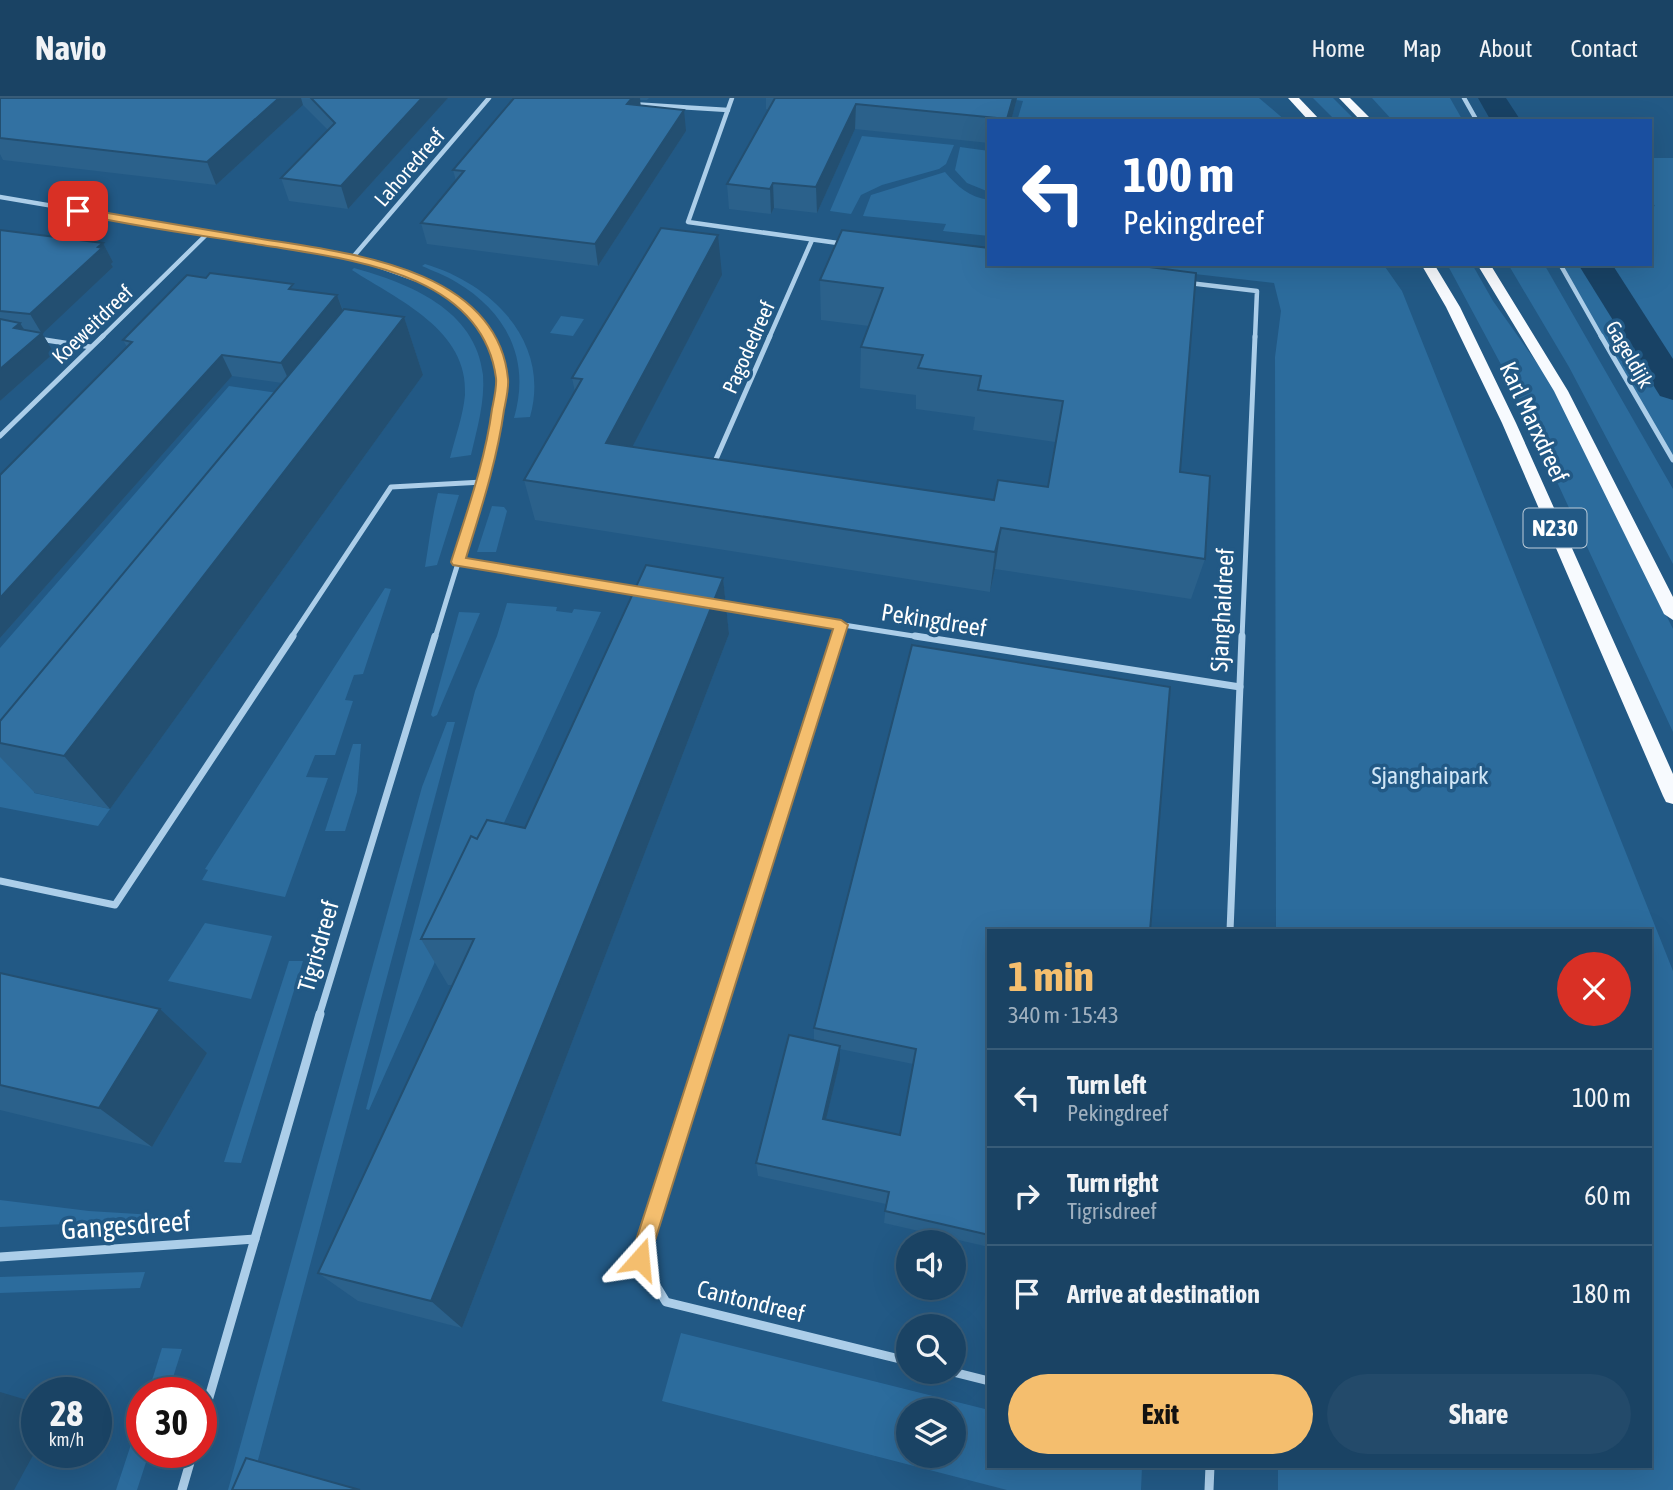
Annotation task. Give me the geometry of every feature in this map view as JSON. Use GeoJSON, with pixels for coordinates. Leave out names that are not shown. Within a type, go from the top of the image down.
{"type":"FeatureCollection","features":[{"type":"Feature","properties":{"kind":"highway"},"geometry":{"type":"LineString","coordinates":[[1293,98],[1314,119]]}},
{"type":"Feature","properties":{"kind":"highway"},"geometry":{"type":"LineString","coordinates":[[1344,98],[1366,119]]}},
{"type":"Feature","properties":{"kind":"highway","name":"Karl Marxdreef"},"geometry":{"type":"LineString","coordinates":[[1428,266],[1453,307],[1509,423],[1673,796]]}},
{"type":"Feature","properties":{"kind":"highway","name":"Karl Marxdreef"},"geometry":{"type":"LineString","coordinates":[[1484,266],[1518,315],[1576,419],[1673,614]]}},
{"type":"Feature","properties":{"kind":"street","name":"Lahoredreef"},"geometry":{"type":"LineString","coordinates":[[353,257],[489,98]]}},
{"type":"Feature","properties":{"kind":"street"},"geometry":{"type":"LineString","coordinates":[[732,98],[688,222],[858,245]]}},
{"type":"Feature","properties":{"kind":"street"},"geometry":{"type":"LineString","coordinates":[[1464,98],[1476,119]]}},
{"type":"Feature","properties":{"kind":"street"},"geometry":{"type":"LineString","coordinates":[[618,103],[728,110]]}},
{"type":"Feature","properties":{"kind":"street","name":"Tigrisdreef"},"geometry":{"type":"LineString","coordinates":[[0,197],[353,257],[404,272],[439,289],[466,308],[482,324],[493,341],[500,362],[502,396],[496,435],[483,482],[342,936],[215,1377]]}},
{"type":"Feature","properties":{"kind":"street","name":"Koeweitdreef"},"geometry":{"type":"LineString","coordinates":[[0,436],[207,234]]}},
{"type":"Feature","properties":{"kind":"street","name":"Pagodedreef"},"geometry":{"type":"LineString","coordinates":[[713,466],[812,240]]}},
{"type":"Feature","properties":{"kind":"street","name":"Gageldijk"},"geometry":{"type":"LineString","coordinates":[[1561,266],[1673,460]]}},
{"type":"Feature","properties":{"kind":"street","name":"Sjanghaidreef"},"geometry":{"type":"LineString","coordinates":[[1188,283],[1257,291],[1230,929]]}},
{"type":"Feature","properties":{"kind":"street"},"geometry":{"type":"LineString","coordinates":[[26,337],[91,347]]}},
{"type":"Feature","properties":{"kind":"street"},"geometry":{"type":"LineString","coordinates":[[0,881],[115,905],[391,487],[483,482]]}},
{"type":"Feature","properties":{"kind":"street"},"geometry":{"type":"LineString","coordinates":[[458,562],[649,594]]}},
{"type":"Feature","properties":{"kind":"street","name":"Pekingdreef"},"geometry":{"type":"LineString","coordinates":[[704,603],[1240,687]]}},
{"type":"Feature","properties":{"kind":"street","name":"Cantondreef"},"geometry":{"type":"LineString","coordinates":[[841,625],[640,1259],[666,1303],[896,1358]]}},
{"type":"Feature","properties":{"kind":"street","name":"Gangesdreef"},"geometry":{"type":"LineString","coordinates":[[0,1257],[255,1240]]}},
{"type":"Feature","properties":{"kind":"street"},"geometry":{"type":"LineString","coordinates":[[966,1375],[987,1380]]}},
{"type":"Feature","properties":{"kind":"street"},"geometry":{"type":"LineString","coordinates":[[182,1490],[188,1468]]}},
{"type":"Feature","properties":{"kind":"street"},"geometry":{"type":"LineString","coordinates":[[1209,1490],[1210,1468]]}},
{"type":"Feature","properties":{"kind":"green space"},"geometry":{"type":"Polygon","coordinates":[[[1002,98],[1259,98],[1284,119],[1018,119],[1023,101],[1002,98]]]}},
{"type":"Feature","properties":{"kind":"green space"},"geometry":{"type":"Polygon","coordinates":[[[1313,98],[1333,98],[1354,119],[1334,119],[1313,98]]]}},
{"type":"Feature","properties":{"kind":"green space"},"geometry":{"type":"Polygon","coordinates":[[[1372,98],[1450,98],[1462,119],[1391,119],[1372,98]]]}},
{"type":"Feature","properties":{"kind":"green space"},"geometry":{"type":"Polygon","coordinates":[[[862,136],[954,145],[946,164],[939,169],[882,185],[861,195],[851,214],[830,211],[862,136]]]}},
{"type":"Feature","properties":{"kind":"green space"},"geometry":{"type":"Polygon","coordinates":[[[960,147],[987,151],[987,191],[967,183],[955,170],[960,147]]]}},
{"type":"Feature","properties":{"kind":"green space"},"geometry":{"type":"Polygon","coordinates":[[[1652,158],[1673,158],[1673,460],[1561,266],[1652,266],[1652,207],[1655,206],[1652,202],[1652,158]]]}},
{"type":"Feature","properties":{"kind":"green space"},"geometry":{"type":"Polygon","coordinates":[[[945,172],[964,190],[987,199],[987,236],[943,231],[946,224],[863,216],[871,195],[945,172]]]}},
{"type":"Feature","properties":{"kind":"green space"},"geometry":{"type":"Polygon","coordinates":[[[425,264],[450,273],[473,286],[511,320],[524,341],[532,365],[534,390],[530,417],[514,418],[519,377],[517,357],[501,323],[474,294],[422,266],[425,264]]]}},
{"type":"Feature","properties":{"kind":"green space","name":"Sjanghaipark"},"geometry":{"type":"Polygon","coordinates":[[[1124,266],[1384,266],[1402,291],[1673,971],[1673,1490],[1278,1490],[1278,1468],[1652,1468],[1652,929],[1276,929],[1275,357],[1281,311],[1274,283],[1124,266]]]}},
{"type":"Feature","properties":{"kind":"green space"},"geometry":{"type":"Polygon","coordinates":[[[1448,266],[1473,266],[1493,301],[1554,387],[1673,629],[1673,732],[1512,385],[1448,266]]]}},
{"type":"Feature","properties":{"kind":"green space"},"geometry":{"type":"Polygon","coordinates":[[[1509,266],[1545,266],[1673,489],[1673,564],[1569,367],[1509,266]]]}},
{"type":"Feature","properties":{"kind":"green space"},"geometry":{"type":"Polygon","coordinates":[[[354,268],[417,291],[453,316],[467,333],[478,352],[483,375],[480,415],[471,455],[450,458],[465,395],[463,372],[456,352],[427,319],[352,270],[354,268]]]}},
{"type":"Feature","properties":{"kind":"green space"},"geometry":{"type":"Polygon","coordinates":[[[561,316],[584,319],[573,336],[550,333],[561,316]]]}},
{"type":"Feature","properties":{"kind":"green space"},"geometry":{"type":"Polygon","coordinates":[[[229,386],[298,396],[97,713],[34,793],[110,809],[98,826],[0,807],[0,648],[229,386]]]}},
{"type":"Feature","properties":{"kind":"green space"},"geometry":{"type":"Polygon","coordinates":[[[438,493],[459,495],[437,565],[425,567],[432,521],[438,493]]]}},
{"type":"Feature","properties":{"kind":"green space"},"geometry":{"type":"Polygon","coordinates":[[[492,506],[504,507],[507,511],[496,552],[477,552],[492,506]]]}},
{"type":"Feature","properties":{"kind":"green space"},"geometry":{"type":"Polygon","coordinates":[[[385,588],[391,589],[363,674],[354,675],[345,700],[353,701],[335,755],[315,755],[306,777],[328,778],[285,897],[202,880],[208,870],[205,869],[385,588]]]}},
{"type":"Feature","properties":{"kind":"green space"},"geometry":{"type":"Polygon","coordinates":[[[507,603],[557,607],[556,611],[572,613],[574,609],[601,612],[497,838],[448,924],[434,964],[369,1110],[366,1109],[475,691],[507,603]]]}},
{"type":"Feature","properties":{"kind":"green space"},"geometry":{"type":"Polygon","coordinates":[[[459,612],[480,613],[437,715],[433,717],[431,715],[459,612]]]}},
{"type":"Feature","properties":{"kind":"green space"},"geometry":{"type":"Polygon","coordinates":[[[447,722],[455,722],[250,1490],[228,1490],[422,787],[447,722]]]}},
{"type":"Feature","properties":{"kind":"green space"},"geometry":{"type":"Polygon","coordinates":[[[353,744],[361,744],[357,792],[345,831],[325,831],[353,744]]]}},
{"type":"Feature","properties":{"kind":"green space"},"geometry":{"type":"Polygon","coordinates":[[[205,923],[272,936],[251,999],[168,981],[205,923]]]}},
{"type":"Feature","properties":{"kind":"green space"},"geometry":{"type":"Polygon","coordinates":[[[289,961],[303,961],[241,1163],[224,1162],[289,961]]]}},
{"type":"Feature","properties":{"kind":"green space"},"geometry":{"type":"Polygon","coordinates":[[[0,1200],[89,1211],[154,1215],[153,1220],[0,1227],[0,1200]]]}},
{"type":"Feature","properties":{"kind":"green space"},"geometry":{"type":"Polygon","coordinates":[[[145,1272],[140,1288],[0,1293],[0,1277],[145,1272]]]}},
{"type":"Feature","properties":{"kind":"green space"},"geometry":{"type":"Polygon","coordinates":[[[681,1333],[941,1398],[896,1398],[896,1461],[662,1401],[681,1333]]]}},
{"type":"Feature","properties":{"kind":"green space"},"geometry":{"type":"Polygon","coordinates":[[[162,1348],[182,1349],[173,1377],[153,1377],[162,1348]]]}},
{"type":"Feature","properties":{"kind":"green space"},"geometry":{"type":"Polygon","coordinates":[[[966,1404],[987,1410],[987,1468],[1142,1468],[1141,1490],[1007,1490],[922,1468],[966,1468],[966,1404]]]}},
{"type":"Feature","properties":{"kind":"green space"},"geometry":{"type":"Polygon","coordinates":[[[126,1460],[126,1468],[144,1468],[137,1490],[116,1490],[126,1460]]]}},
{"type":"Feature","properties":{"kind":"building"},"geometry":{"type":"Polygon","coordinates":[[[0,98],[279,98],[207,162],[0,138],[0,98]]]}},
{"type":"Feature","properties":{"kind":"building"},"geometry":{"type":"Polygon","coordinates":[[[311,98],[422,98],[341,186],[281,178],[335,123],[311,98]]]}},
{"type":"Feature","properties":{"kind":"building"},"geometry":{"type":"Polygon","coordinates":[[[514,98],[632,98],[627,104],[684,110],[595,244],[421,223],[464,171],[453,170],[514,98]]]}},
{"type":"Feature","properties":{"kind":"building"},"geometry":{"type":"Polygon","coordinates":[[[775,98],[1013,98],[1007,119],[856,104],[816,187],[773,183],[770,189],[727,184],[775,98]]]}},
{"type":"Feature","properties":{"kind":"building"},"geometry":{"type":"Polygon","coordinates":[[[661,228],[718,235],[606,443],[994,500],[998,480],[1048,487],[1063,401],[978,390],[981,376],[918,368],[923,355],[861,347],[883,288],[820,280],[842,230],[987,248],[987,266],[1142,266],[1196,273],[1180,472],[1210,476],[1205,559],[1001,528],[995,552],[524,480],[582,379],[572,378],[661,228]]]}},
{"type":"Feature","properties":{"kind":"building"},"geometry":{"type":"Polygon","coordinates":[[[0,230],[103,243],[98,247],[102,248],[30,314],[0,311],[0,230]]]}},
{"type":"Feature","properties":{"kind":"building"},"geometry":{"type":"Polygon","coordinates":[[[210,273],[293,284],[289,289],[337,295],[281,363],[222,355],[0,598],[0,475],[132,342],[123,340],[187,275],[206,278],[210,273]]]}},
{"type":"Feature","properties":{"kind":"building"},"geometry":{"type":"Polygon","coordinates":[[[344,309],[404,317],[64,756],[0,743],[0,721],[344,309]]]}},
{"type":"Feature","properties":{"kind":"building"},"geometry":{"type":"Polygon","coordinates":[[[0,319],[20,323],[14,328],[42,333],[0,369],[0,319]]]}},
{"type":"Feature","properties":{"kind":"building"},"geometry":{"type":"Polygon","coordinates":[[[646,565],[723,578],[431,1301],[318,1273],[474,939],[421,939],[471,836],[477,839],[487,820],[525,828],[646,565]]]}},
{"type":"Feature","properties":{"kind":"building"},"geometry":{"type":"Polygon","coordinates":[[[912,645],[1170,687],[1150,929],[987,929],[987,1235],[885,1211],[889,1192],[756,1163],[789,1035],[840,1046],[823,1119],[900,1135],[916,1049],[814,1028],[912,645]]]}},
{"type":"Feature","properties":{"kind":"building"},"geometry":{"type":"Polygon","coordinates":[[[0,973],[160,1009],[99,1108],[0,1085],[0,973]]]}},
{"type":"Feature","properties":{"kind":"building"},"geometry":{"type":"Polygon","coordinates":[[[246,1458],[360,1490],[232,1490],[246,1458]]]}},
{"type":"Feature","properties":{"kind":"waterway"},"geometry":{"type":"LineString","coordinates":[[1492,98],[1505,119]]}},
{"type":"Feature","properties":{"kind":"waterway"},"geometry":{"type":"LineString","coordinates":[[1596,266],[1673,388]]}},
{"type":"Feature","properties":{"kind":"route"},"geometry":{"type":"LineString","coordinates":[[78,211],[353,257],[404,272],[439,289],[466,308],[482,324],[493,341],[500,362],[502,396],[493,451],[458,562],[841,625],[640,1259]]}}]}
